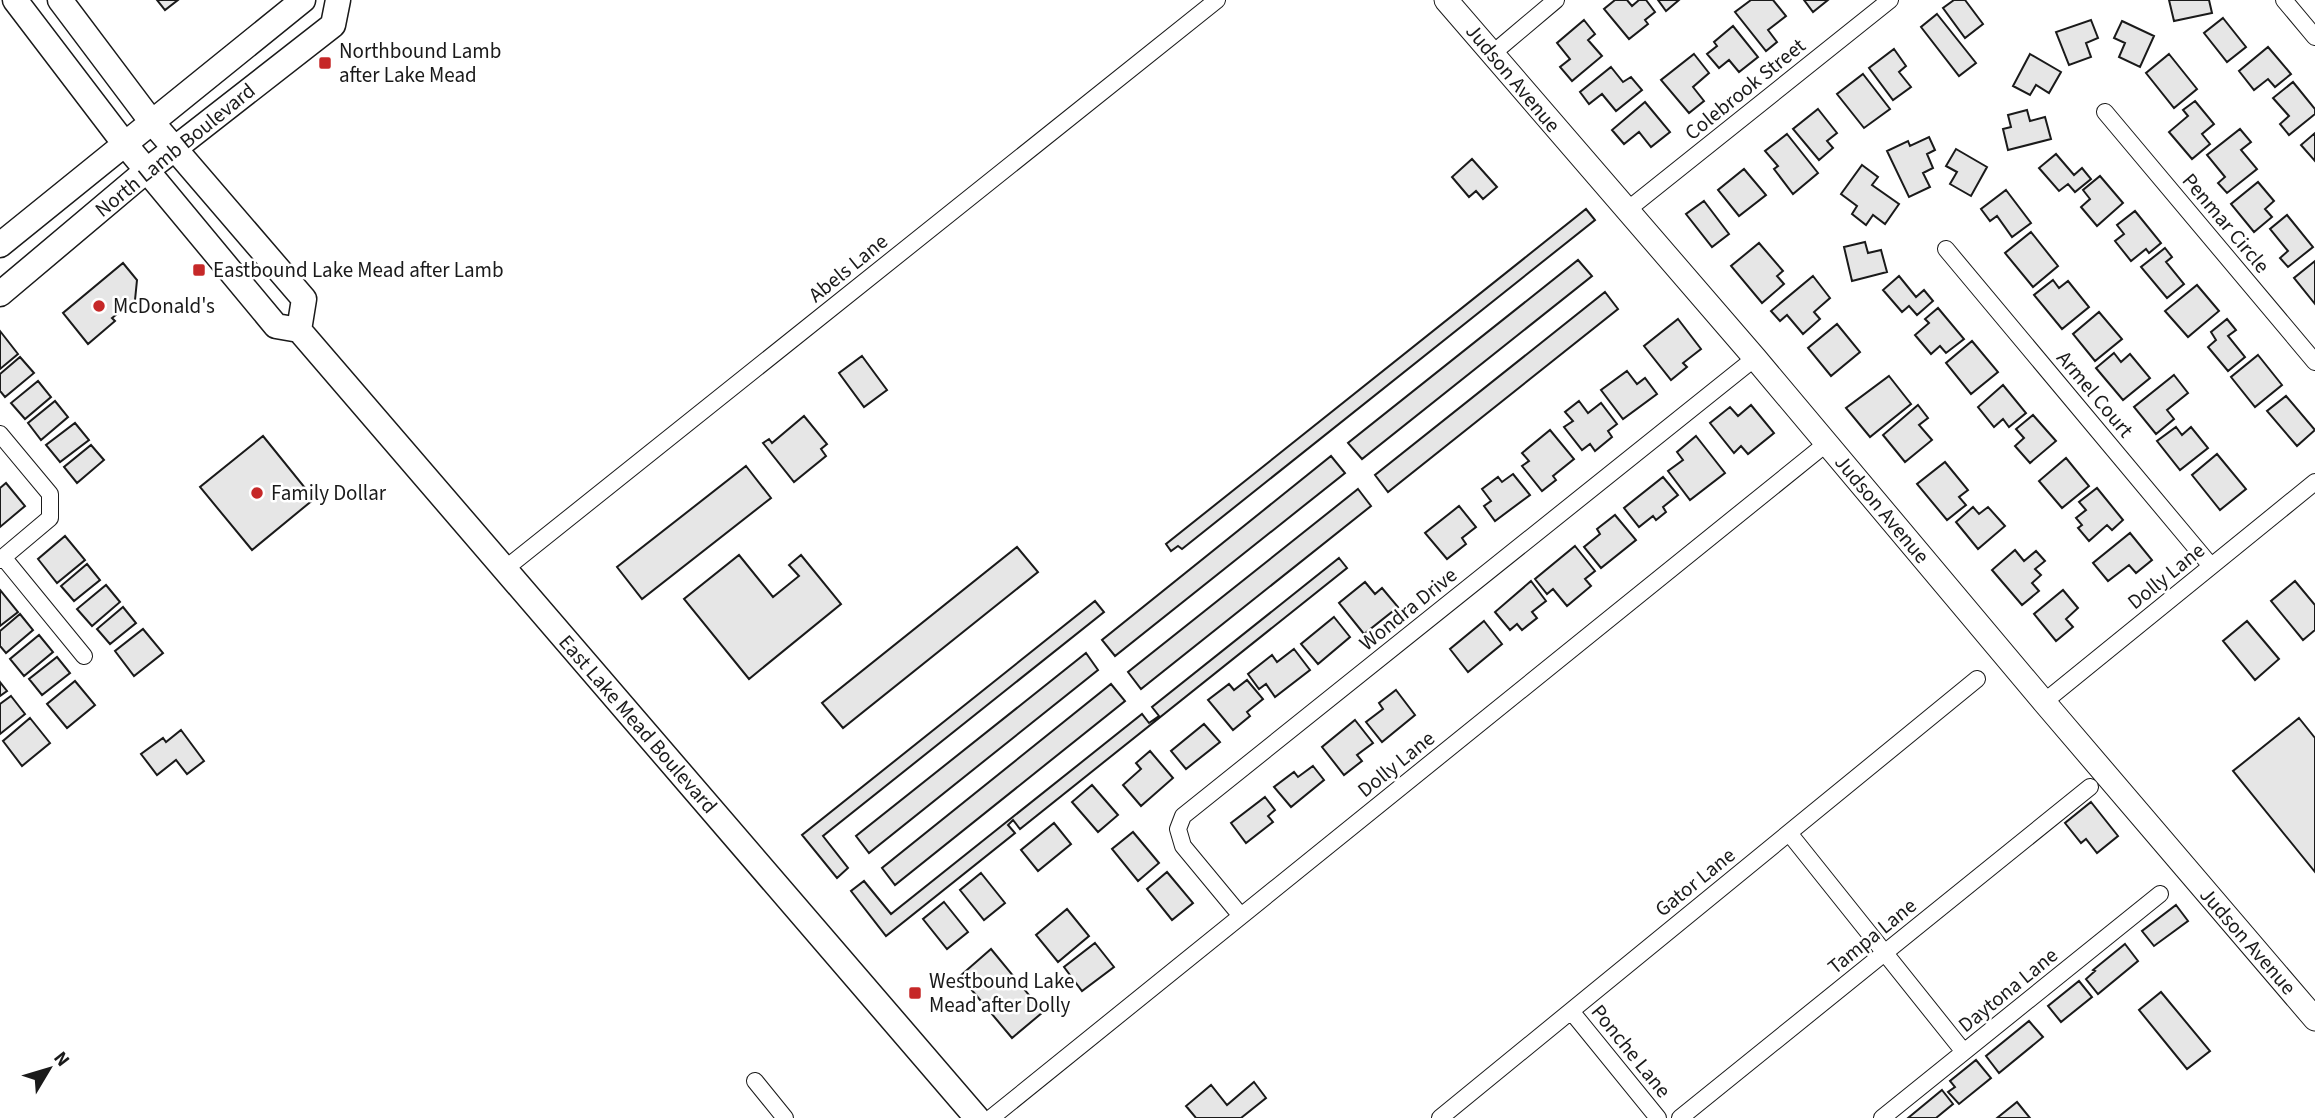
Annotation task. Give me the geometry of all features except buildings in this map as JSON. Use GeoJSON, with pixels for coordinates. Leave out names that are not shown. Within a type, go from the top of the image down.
{"type":"FeatureCollection","features":[{"type":"Feature","properties":{"kind":"main road","name":"East Lake Mead Boulevard"},"geometry":{"type":"LineString","coordinates":[[15,0],[146,171],[276,326],[299,330],[977,1118]]}},
{"type":"Feature","properties":{"kind":"main road"},"geometry":{"type":"LineString","coordinates":[[60,0],[151,121],[304,299],[299,330]]}},
{"type":"Feature","properties":{"kind":"main road","name":"North Lamb Boulevard"},"geometry":{"type":"LineString","coordinates":[[0,245],[303,0]]}},
{"type":"Feature","properties":{"kind":"main road","name":"North Lamb Boulevard"},"geometry":{"type":"LineString","coordinates":[[0,294],[146,171],[333,25],[338,0]]}},
{"type":"Feature","properties":{"kind":"street","name":"Abels Lane"},"geometry":{"type":"LineString","coordinates":[[505,569],[1217,0]]}},
{"type":"Feature","properties":{"kind":"street","name":"Judson Avenue"},"geometry":{"type":"LineString","coordinates":[[1446,0],[1755,358],[2315,1019]]}},
{"type":"Feature","properties":{"kind":"street"},"geometry":{"type":"LineString","coordinates":[[1492,54],[1556,0]]}},
{"type":"Feature","properties":{"kind":"street","name":"Colebrook Street"},"geometry":{"type":"LineString","coordinates":[[1626,211],[1890,0]]}},
{"type":"Feature","properties":{"kind":"street"},"geometry":{"type":"LineString","coordinates":[[2284,0],[2315,37]]}},
{"type":"Feature","properties":{"kind":"street","name":"Penmar Circle"},"geometry":{"type":"LineString","coordinates":[[2105,112],[2315,362]]}},
{"type":"Feature","properties":{"kind":"street","name":"Armel Court"},"geometry":{"type":"LineString","coordinates":[[1946,249],[2211,566]]}},
{"type":"Feature","properties":{"kind":"street","name":"Wondra Drive"},"geometry":{"type":"LineString","coordinates":[[1241,916],[1183,846],[1178,829],[1183,816],[1755,358]]}},
{"type":"Feature","properties":{"kind":"street"},"geometry":{"type":"LineString","coordinates":[[0,434],[50,494],[50,518],[1,558],[84,656]]}},
{"type":"Feature","properties":{"kind":"street","name":"Dolly Lane"},"geometry":{"type":"LineString","coordinates":[[991,1118],[1827,443]]}},
{"type":"Feature","properties":{"kind":"street","name":"Dolly Lane"},"geometry":{"type":"LineString","coordinates":[[2044,702],[2315,482]]}},
{"type":"Feature","properties":{"kind":"street","name":"Gator Lane"},"geometry":{"type":"LineString","coordinates":[[1440,1118],[1976,679]]}},
{"type":"Feature","properties":{"kind":"street","name":"Tampa Lane"},"geometry":{"type":"LineString","coordinates":[[1681,1118],[2090,787]]}},
{"type":"Feature","properties":{"kind":"street"},"geometry":{"type":"LineString","coordinates":[[1789,832],[1964,1052]]}},
{"type":"Feature","properties":{"kind":"street","name":"Daytona Lane"},"geometry":{"type":"LineString","coordinates":[[1882,1118],[2161,894]]}},
{"type":"Feature","properties":{"kind":"street","name":"Ponche Lane"},"geometry":{"type":"LineString","coordinates":[[1571,1011],[1658,1118]]}},
{"type":"Feature","properties":{"kind":"street"},"geometry":{"type":"LineString","coordinates":[[755,1080],[785,1118]]}},
{"type":"Feature","properties":{"kind":"place","name":"Northbound Lamb after Lake Mead"},"geometry":{"type":"Point","coordinates":[325,63]}},
{"type":"Feature","properties":{"kind":"place","name":"Eastbound Lake Mead after Lamb"},"geometry":{"type":"Point","coordinates":[199,270]}},
{"type":"Feature","properties":{"kind":"place","name":"McDonald's"},"geometry":{"type":"Point","coordinates":[99,306]}},
{"type":"Feature","properties":{"kind":"place","name":"Family Dollar"},"geometry":{"type":"Point","coordinates":[257,493]}},
{"type":"Feature","properties":{"kind":"place","name":"Westbound Lake Mead after Dolly"},"geometry":{"type":"Point","coordinates":[915,993]}}]}
